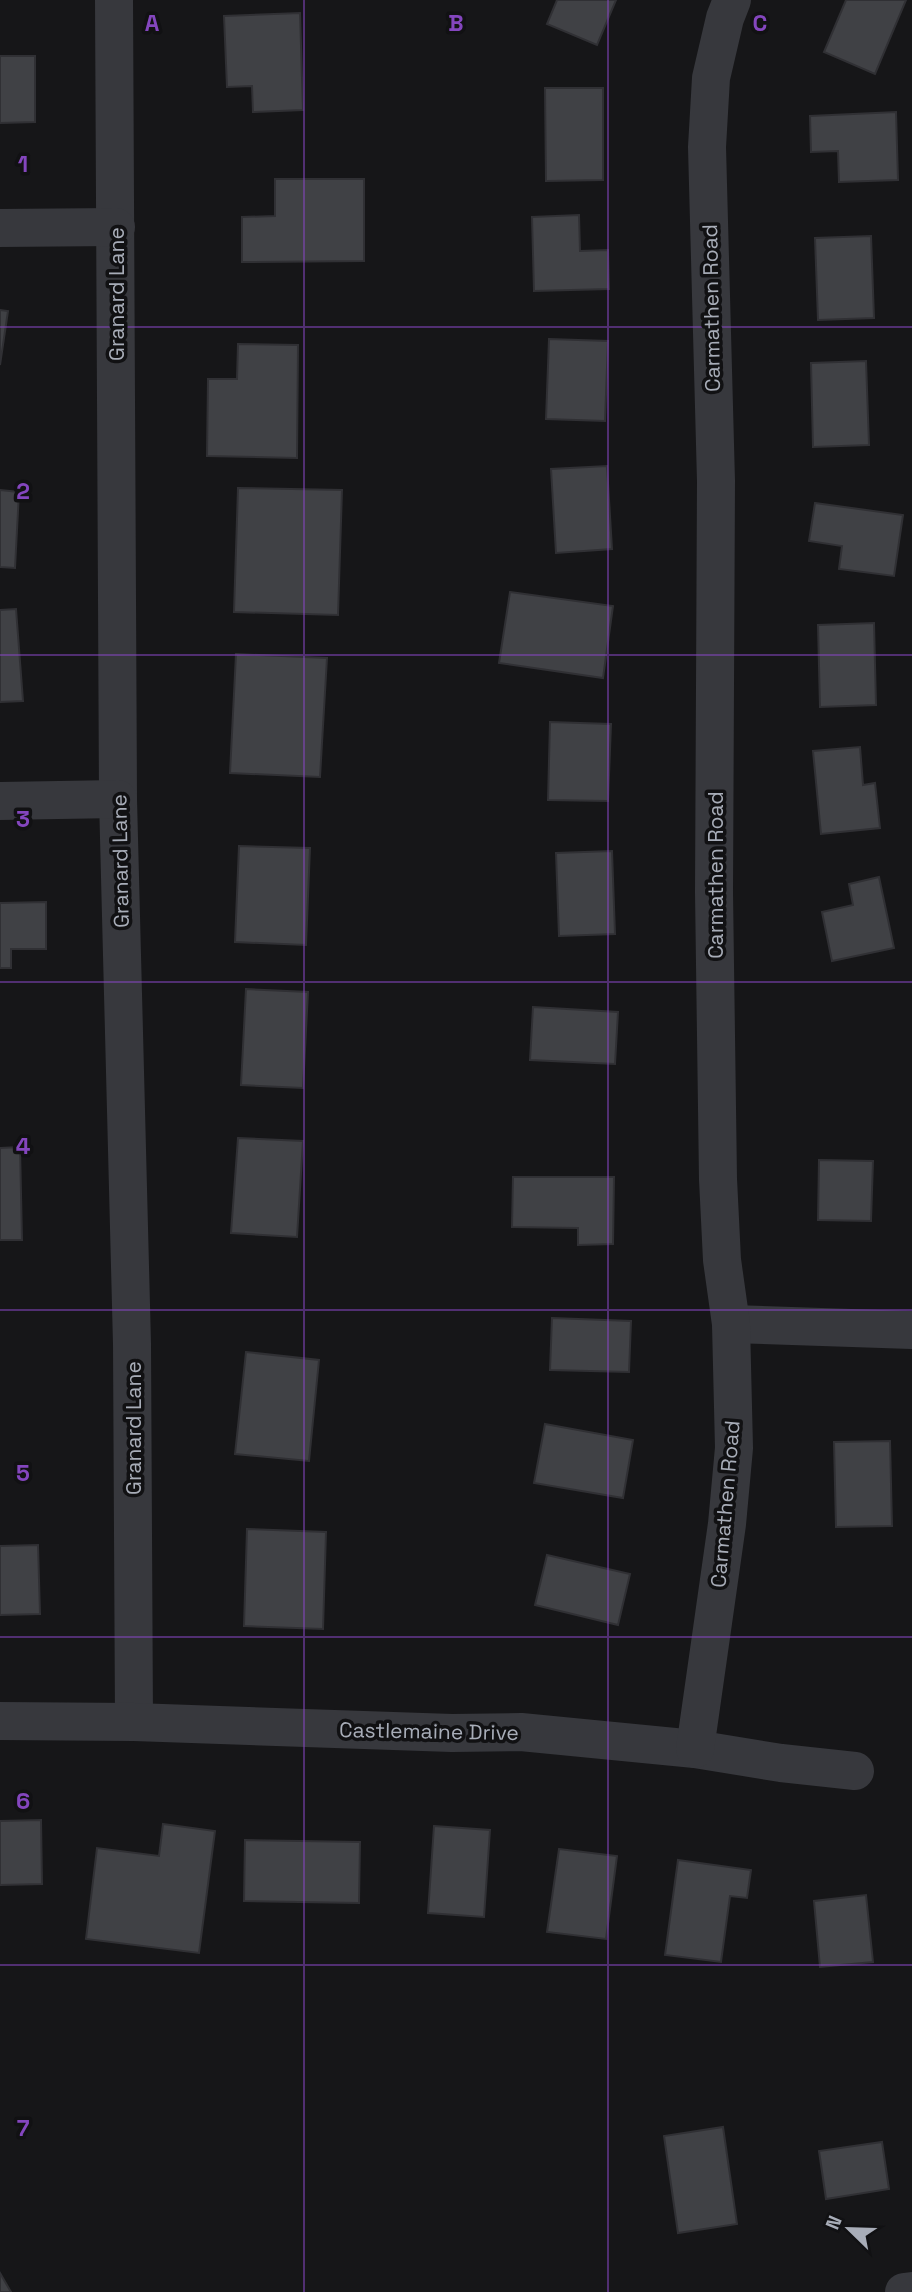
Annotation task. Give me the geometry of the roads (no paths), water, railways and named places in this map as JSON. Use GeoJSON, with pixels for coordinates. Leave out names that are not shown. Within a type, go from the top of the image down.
{"type":"FeatureCollection","features":[{"type":"Feature","properties":{"kind":"street","name":"Granard Lane"},"geometry":{"type":"LineString","coordinates":[[114,0],[118,799],[132,1345],[134,1722]]}},
{"type":"Feature","properties":{"kind":"street","name":"Carmathen Road"},"geometry":{"type":"LineString","coordinates":[[695,1749],[727,1524],[734,1448],[731,1324],[722,1259],[718,1179],[714,892],[716,481],[707,147],[711,78],[732,0]]}},
{"type":"Feature","properties":{"kind":"street"},"geometry":{"type":"LineString","coordinates":[[0,228],[116,227]]}},
{"type":"Feature","properties":{"kind":"street"},"geometry":{"type":"LineString","coordinates":[[0,801],[118,799]]}},
{"type":"Feature","properties":{"kind":"street"},"geometry":{"type":"LineString","coordinates":[[731,1324],[912,1330]]}},
{"type":"Feature","properties":{"kind":"street","name":"Castlemaine Drive"},"geometry":{"type":"LineString","coordinates":[[0,1720],[452,1733],[521,1732],[695,1749],[781,1763],[855,1771]]}},
{"type":"Feature","properties":{"kind":"street"},"geometry":{"type":"LineString","coordinates":[[904,2292],[912,2291]]}}]}
